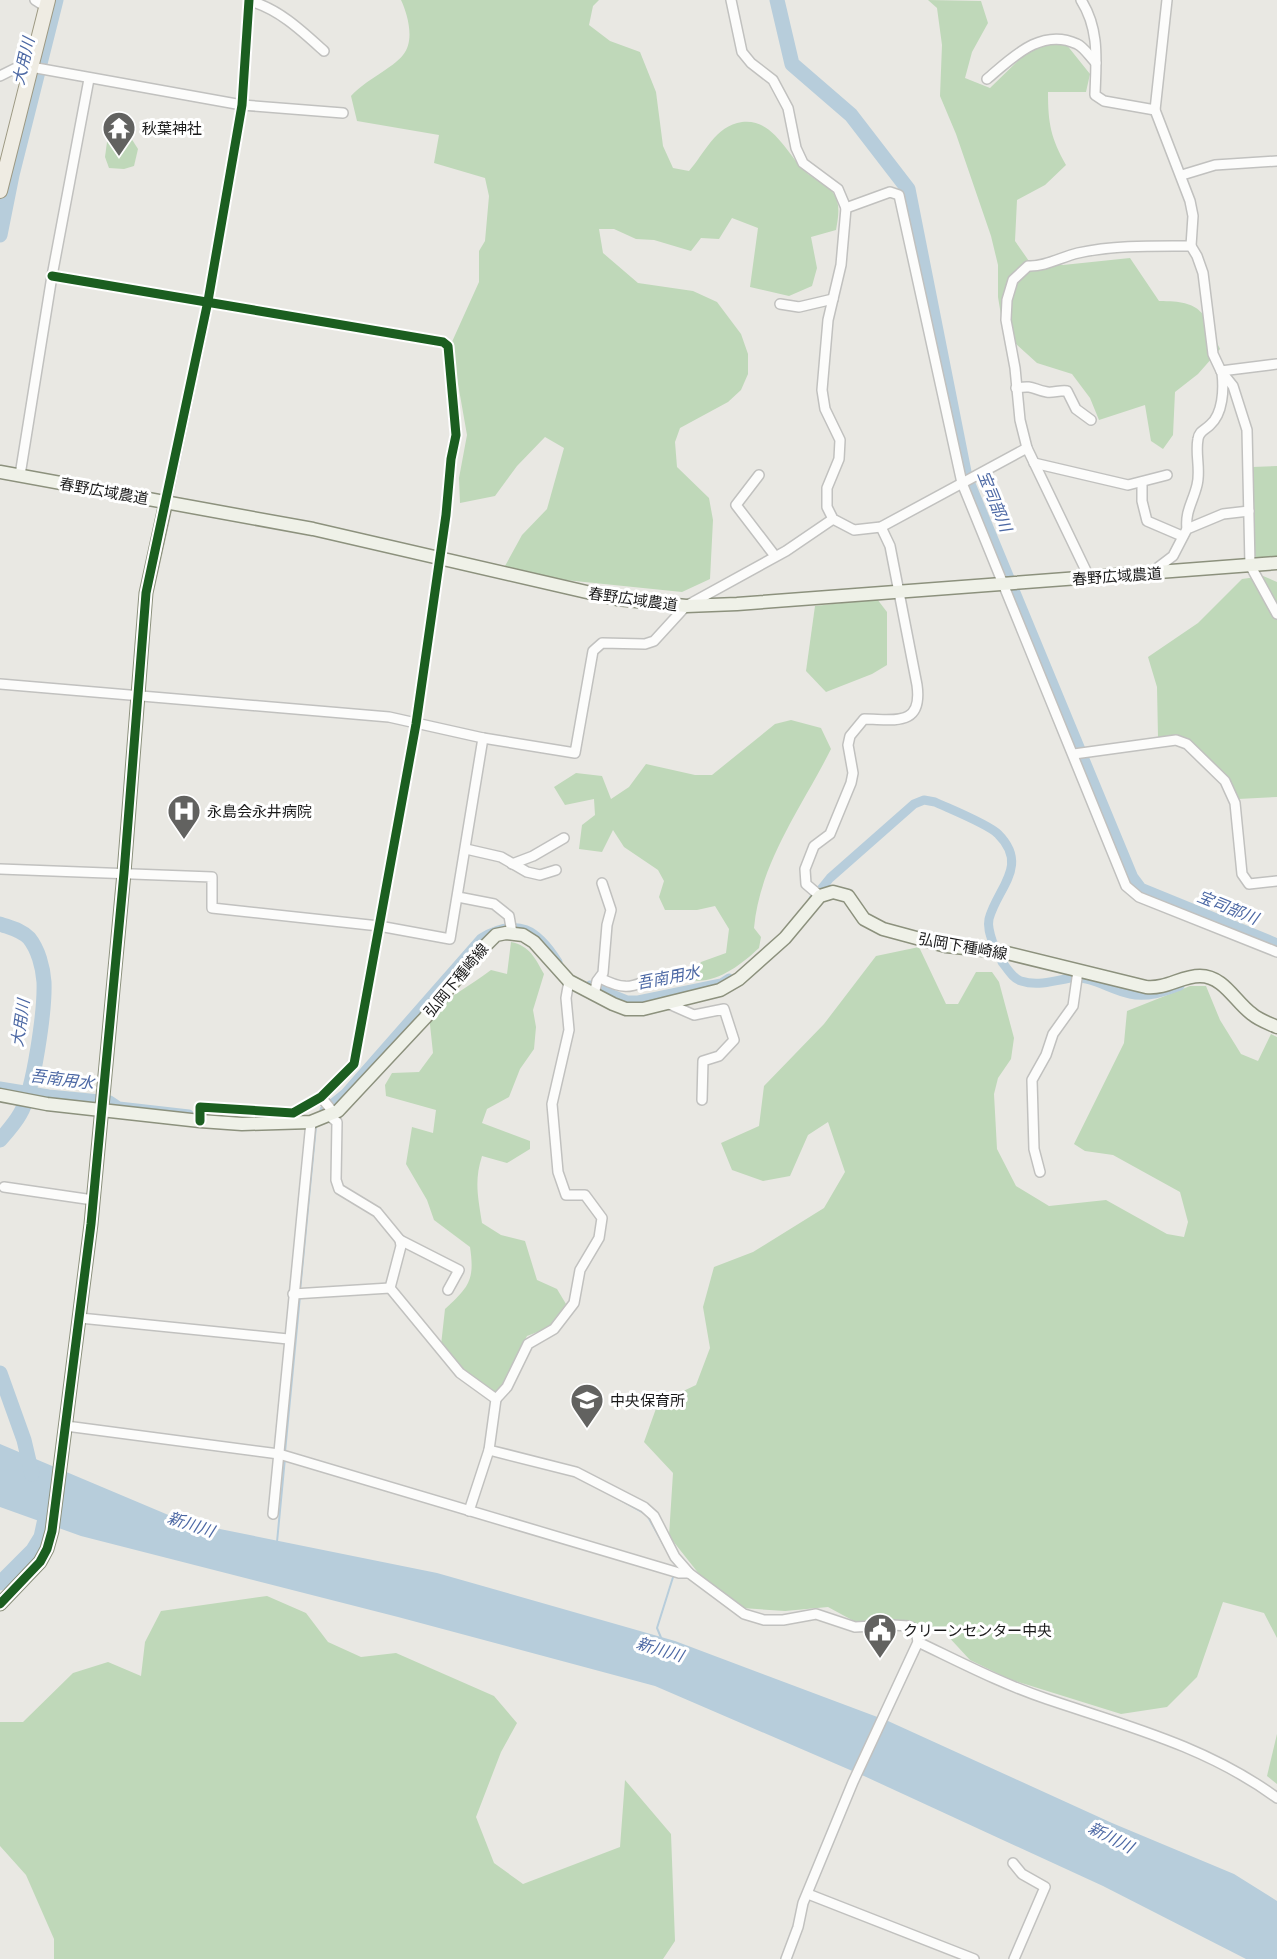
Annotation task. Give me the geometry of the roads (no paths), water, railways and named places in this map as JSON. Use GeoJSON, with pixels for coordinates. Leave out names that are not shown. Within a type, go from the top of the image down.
{"type":"FeatureCollection","features":[{"type":"Feature","properties":{"kind":"main road"},"geometry":{"type":"LineString","coordinates":[[0,191],[37,69],[43,2]]}},
{"type":"Feature","properties":{"kind":"street"},"geometry":{"type":"LineString","coordinates":[[0,1604],[40,1562],[47,1549],[52,1531],[93,1200],[124,873],[146,593],[207,301],[242,105],[250,0],[269,8],[324,51]]}},
{"type":"Feature","properties":{"kind":"street"},"geometry":{"type":"LineString","coordinates":[[731,0],[742,52],[751,63],[773,80],[788,108],[796,148],[803,163],[838,189],[846,207],[841,265],[828,320],[822,390],[825,409],[840,440],[839,459],[827,488],[827,507],[833,519],[854,530],[881,527],[1027,448]]}},
{"type":"Feature","properties":{"kind":"street"},"geometry":{"type":"LineString","coordinates":[[1081,0],[1091,16],[1097,42],[1095,95],[1104,101],[1155,110]]}},
{"type":"Feature","properties":{"kind":"street"},"geometry":{"type":"LineString","coordinates":[[1150,574],[1173,556],[1184,533],[1186,514],[1197,485],[1198,438],[1202,430],[1211,424],[1218,411],[1224,384],[1213,354],[1203,273],[1191,246],[1193,216],[1182,175],[1155,110],[1167,0]]}},
{"type":"Feature","properties":{"kind":"street"},"geometry":{"type":"LineString","coordinates":[[987,79],[1026,48],[1047,40],[1063,39],[1079,44],[1096,63]]}},
{"type":"Feature","properties":{"kind":"street"},"geometry":{"type":"LineString","coordinates":[[0,76],[18,67],[37,69],[242,105],[343,113]]}},
{"type":"Feature","properties":{"kind":"street"},"geometry":{"type":"LineString","coordinates":[[20,476],[52,276],[89,79]]}},
{"type":"Feature","properties":{"kind":"street"},"geometry":{"type":"LineString","coordinates":[[1182,175],[1215,165],[1277,161]]}},
{"type":"Feature","properties":{"kind":"street"},"geometry":{"type":"LineString","coordinates":[[846,207],[890,192],[899,195],[962,483],[1010,583],[1074,754],[1130,891],[1277,952]]}},
{"type":"Feature","properties":{"kind":"street"},"geometry":{"type":"LineString","coordinates":[[1090,579],[1027,448],[1006,320],[1007,300],[1013,280],[1028,266],[1037,266],[1078,253],[1110,248],[1191,246]]}},
{"type":"Feature","properties":{"kind":"street"},"geometry":{"type":"LineString","coordinates":[[52,276],[443,342],[448,346],[456,435],[451,459],[444,560],[354,1064],[322,1099],[292,1113],[200,1107],[200,1119]]}},
{"type":"Feature","properties":{"kind":"street"},"geometry":{"type":"LineString","coordinates":[[780,304],[799,307],[833,299]]}},
{"type":"Feature","properties":{"kind":"street"},"geometry":{"type":"LineString","coordinates":[[1221,371],[1277,364]]}},
{"type":"Feature","properties":{"kind":"street"},"geometry":{"type":"LineString","coordinates":[[1221,371],[1233,386],[1247,430],[1250,565],[1277,614]]}},
{"type":"Feature","properties":{"kind":"street"},"geometry":{"type":"LineString","coordinates":[[1016,388],[1032,386],[1048,393],[1059,390],[1067,392],[1076,409],[1090,420]]}},
{"type":"Feature","properties":{"kind":"street"},"geometry":{"type":"LineString","coordinates":[[1034,463],[1128,485],[1167,476]]}},
{"type":"Feature","properties":{"kind":"street","name":"春野広域農道"},"geometry":{"type":"LineString","coordinates":[[0,472],[314,529],[616,599],[686,606],[1090,579],[1277,563]]}},
{"type":"Feature","properties":{"kind":"street"},"geometry":{"type":"LineString","coordinates":[[759,475],[736,505],[775,556]]}},
{"type":"Feature","properties":{"kind":"street"},"geometry":{"type":"LineString","coordinates":[[1142,483],[1142,501],[1147,521],[1184,533],[1222,514],[1249,511]]}},
{"type":"Feature","properties":{"kind":"street"},"geometry":{"type":"LineString","coordinates":[[0,684],[389,717],[483,738],[575,753],[593,651],[602,643],[645,644],[654,641],[686,606],[775,556],[833,519]]}},
{"type":"Feature","properties":{"kind":"street"},"geometry":{"type":"LineString","coordinates":[[597,986],[626,1008],[669,1004],[720,990],[739,979],[785,938],[815,893],[804,877],[805,869],[814,846],[830,834],[851,783],[853,773],[848,745],[850,736],[864,719],[901,720],[914,711],[918,703],[917,685],[890,546],[881,527]]}},
{"type":"Feature","properties":{"kind":"street"},"geometry":{"type":"LineString","coordinates":[[0,868],[212,877],[212,908],[379,926],[450,939],[483,738]]}},
{"type":"Feature","properties":{"kind":"street"},"geometry":{"type":"LineString","coordinates":[[1074,754],[1176,740],[1187,744],[1225,781],[1235,802],[1242,873],[1249,884],[1277,881]]}},
{"type":"Feature","properties":{"kind":"street"},"geometry":{"type":"LineString","coordinates":[[512,864],[533,856],[564,838]]}},
{"type":"Feature","properties":{"kind":"street"},"geometry":{"type":"LineString","coordinates":[[466,849],[501,857],[540,875],[556,870]]}},
{"type":"Feature","properties":{"kind":"street"},"geometry":{"type":"LineString","coordinates":[[597,986],[603,973],[607,925],[611,910],[602,883]]}},
{"type":"Feature","properties":{"kind":"street","name":"弘岡下種崎線"},"geometry":{"type":"LineString","coordinates":[[815,893],[832,892],[848,896],[864,919],[883,929],[946,946],[1003,952],[1077,976],[1154,988],[1162,988],[1200,976],[1212,978],[1224,986],[1251,1014],[1277,1027]]}},
{"type":"Feature","properties":{"kind":"street"},"geometry":{"type":"LineString","coordinates":[[458,897],[494,904],[509,916],[512,929],[534,942],[569,981],[597,986],[633,987],[646,984],[654,978],[666,976]]}},
{"type":"Feature","properties":{"kind":"street","name":"弘岡下種崎線"},"geometry":{"type":"LineString","coordinates":[[325,1115],[338,1110],[425,1018],[486,943],[496,935],[512,929]]}},
{"type":"Feature","properties":{"kind":"street"},"geometry":{"type":"LineString","coordinates":[[1040,1172],[1034,1149],[1032,1080],[1046,1055],[1053,1034],[1073,1006],[1077,976]]}},
{"type":"Feature","properties":{"kind":"street"},"geometry":{"type":"LineString","coordinates":[[469,1511],[489,1450],[496,1399],[507,1387],[528,1344],[554,1329],[574,1304],[580,1270],[599,1238],[602,1218],[596,1206],[585,1195],[566,1194],[558,1172],[552,1104],[570,1030],[566,998],[569,981]]}},
{"type":"Feature","properties":{"kind":"street"},"geometry":{"type":"LineString","coordinates":[[669,1004],[694,1015],[724,1009],[734,1040],[719,1056],[703,1061],[702,1100]]}},
{"type":"Feature","properties":{"kind":"street"},"geometry":{"type":"LineString","coordinates":[[3,1096],[47,1104],[101,1101],[200,1119],[242,1124],[325,1115],[337,1122],[336,1180],[339,1189],[377,1212],[400,1240],[459,1270],[448,1290]]}},
{"type":"Feature","properties":{"kind":"street"},"geometry":{"type":"LineString","coordinates":[[273,1514],[293,1294],[325,1115],[322,1099]]}},
{"type":"Feature","properties":{"kind":"street"},"geometry":{"type":"LineString","coordinates":[[4,1187],[93,1200]]}},
{"type":"Feature","properties":{"kind":"street"},"geometry":{"type":"LineString","coordinates":[[390,1288],[401,1246],[400,1240]]}},
{"type":"Feature","properties":{"kind":"street"},"geometry":{"type":"LineString","coordinates":[[390,1288],[460,1373],[496,1399]]}},
{"type":"Feature","properties":{"kind":"street"},"geometry":{"type":"LineString","coordinates":[[293,1294],[308,1295],[390,1288]]}},
{"type":"Feature","properties":{"kind":"street"},"geometry":{"type":"LineString","coordinates":[[80,1318],[288,1339]]}},
{"type":"Feature","properties":{"kind":"street"},"geometry":{"type":"LineString","coordinates":[[66,1426],[279,1454],[679,1573],[689,1574]]}},
{"type":"Feature","properties":{"kind":"street"},"geometry":{"type":"LineString","coordinates":[[489,1450],[576,1472],[644,1508],[654,1516],[675,1557],[689,1574],[744,1614],[764,1620],[783,1620],[816,1614],[855,1627],[909,1626],[916,1630],[918,1641],[853,1782],[808,1894],[786,1959]]}},
{"type":"Feature","properties":{"kind":"street"},"geometry":{"type":"LineString","coordinates":[[918,1641],[1010,1685],[1187,1747],[1219,1762],[1277,1798]]}},
{"type":"Feature","properties":{"kind":"street"},"geometry":{"type":"LineString","coordinates":[[1013,1863],[1022,1874],[1045,1887],[1014,1959]]}},
{"type":"Feature","properties":{"kind":"street"},"geometry":{"type":"LineString","coordinates":[[808,1894],[974,1959]]}},
{"type":"Feature","properties":{"kind":"water","name":"新川川"},"geometry":{"type":"Polygon","coordinates":[[[0,1444],[185,1522],[437,1573],[675,1641],[888,1721],[1112,1823],[1234,1874],[1277,1901],[1277,1959],[1246,1959],[1103,1886],[864,1776],[655,1686],[81,1536],[0,1507],[0,1444]]]}},
{"type":"Feature","properties":{"kind":"waterway","name":"大用川"},"geometry":{"type":"LineString","coordinates":[[0,235],[12,175],[56,0]]}},
{"type":"Feature","properties":{"kind":"waterway","name":"宝司部川"},"geometry":{"type":"LineString","coordinates":[[777,0],[792,64],[851,115],[908,189],[965,477],[1131,878],[1140,890],[1277,946]]}},
{"type":"Feature","properties":{"kind":"waterway","name":"吾南用水"},"geometry":{"type":"LineString","coordinates":[[813,899],[830,878],[914,804],[924,800],[935,802],[986,826],[998,834],[1007,846],[1011,856],[1011,867],[989,919],[994,946]]}},
{"type":"Feature","properties":{"kind":"waterway","name":"大用川"},"geometry":{"type":"LineString","coordinates":[[0,924],[19,931],[29,938],[40,959],[44,982],[41,1030],[30,1087],[20,1114],[0,1140]]}},
{"type":"Feature","properties":{"kind":"waterway","name":"吾南用水"},"geometry":{"type":"LineString","coordinates":[[324,1110],[345,1093],[481,938],[506,928],[516,927],[526,930],[543,942],[558,962]]}},
{"type":"Feature","properties":{"kind":"waterway","name":"吾南用水"},"geometry":{"type":"LineString","coordinates":[[1002,962],[1015,978],[1028,983],[1079,978],[1136,995],[1149,995],[1180,986]]}},
{"type":"Feature","properties":{"kind":"waterway","name":"吾南用水"},"geometry":{"type":"LineString","coordinates":[[590,985],[627,1000],[638,1000],[721,983],[729,978]]}},
{"type":"Feature","properties":{"kind":"waterway","name":"吾南用水"},"geometry":{"type":"LineString","coordinates":[[0,1086],[110,1100],[119,1106],[189,1114]]}},
{"type":"Feature","properties":{"kind":"waterway"},"geometry":{"type":"LineString","coordinates":[[300,1291],[316,1126]]}},
{"type":"Feature","properties":{"kind":"waterway"},"geometry":{"type":"LineString","coordinates":[[285,1452],[300,1296]]}},
{"type":"Feature","properties":{"kind":"waterway","name":"大用川"},"geometry":{"type":"LineString","coordinates":[[0,1373],[24,1440],[32,1474]]}},
{"type":"Feature","properties":{"kind":"waterway"},"geometry":{"type":"LineString","coordinates":[[277,1542],[285,1458]]}},
{"type":"Feature","properties":{"kind":"waterway"},"geometry":{"type":"LineString","coordinates":[[615,1497],[647,1515],[667,1551]]}},
{"type":"Feature","properties":{"kind":"waterway"},"geometry":{"type":"LineString","coordinates":[[0,1583],[33,1550],[41,1537],[48,1505]]}},
{"type":"Feature","properties":{"kind":"waterway","name":"新川川"},"geometry":{"type":"LineString","coordinates":[[662,1640],[657,1628],[674,1574]]}},
{"type":"Feature","properties":{"kind":"place","name":"秋葉神社"},"geometry":{"type":"Point","coordinates":[119,157]}},
{"type":"Feature","properties":{"kind":"place","name":"永島会永井病院"},"geometry":{"type":"Point","coordinates":[184,840]}},
{"type":"Feature","properties":{"kind":"place","name":"中央保育所"},"geometry":{"type":"Point","coordinates":[587,1429]}},
{"type":"Feature","properties":{"kind":"place","name":"クリーンセンター中央"},"geometry":{"type":"Point","coordinates":[880,1659]}}]}
